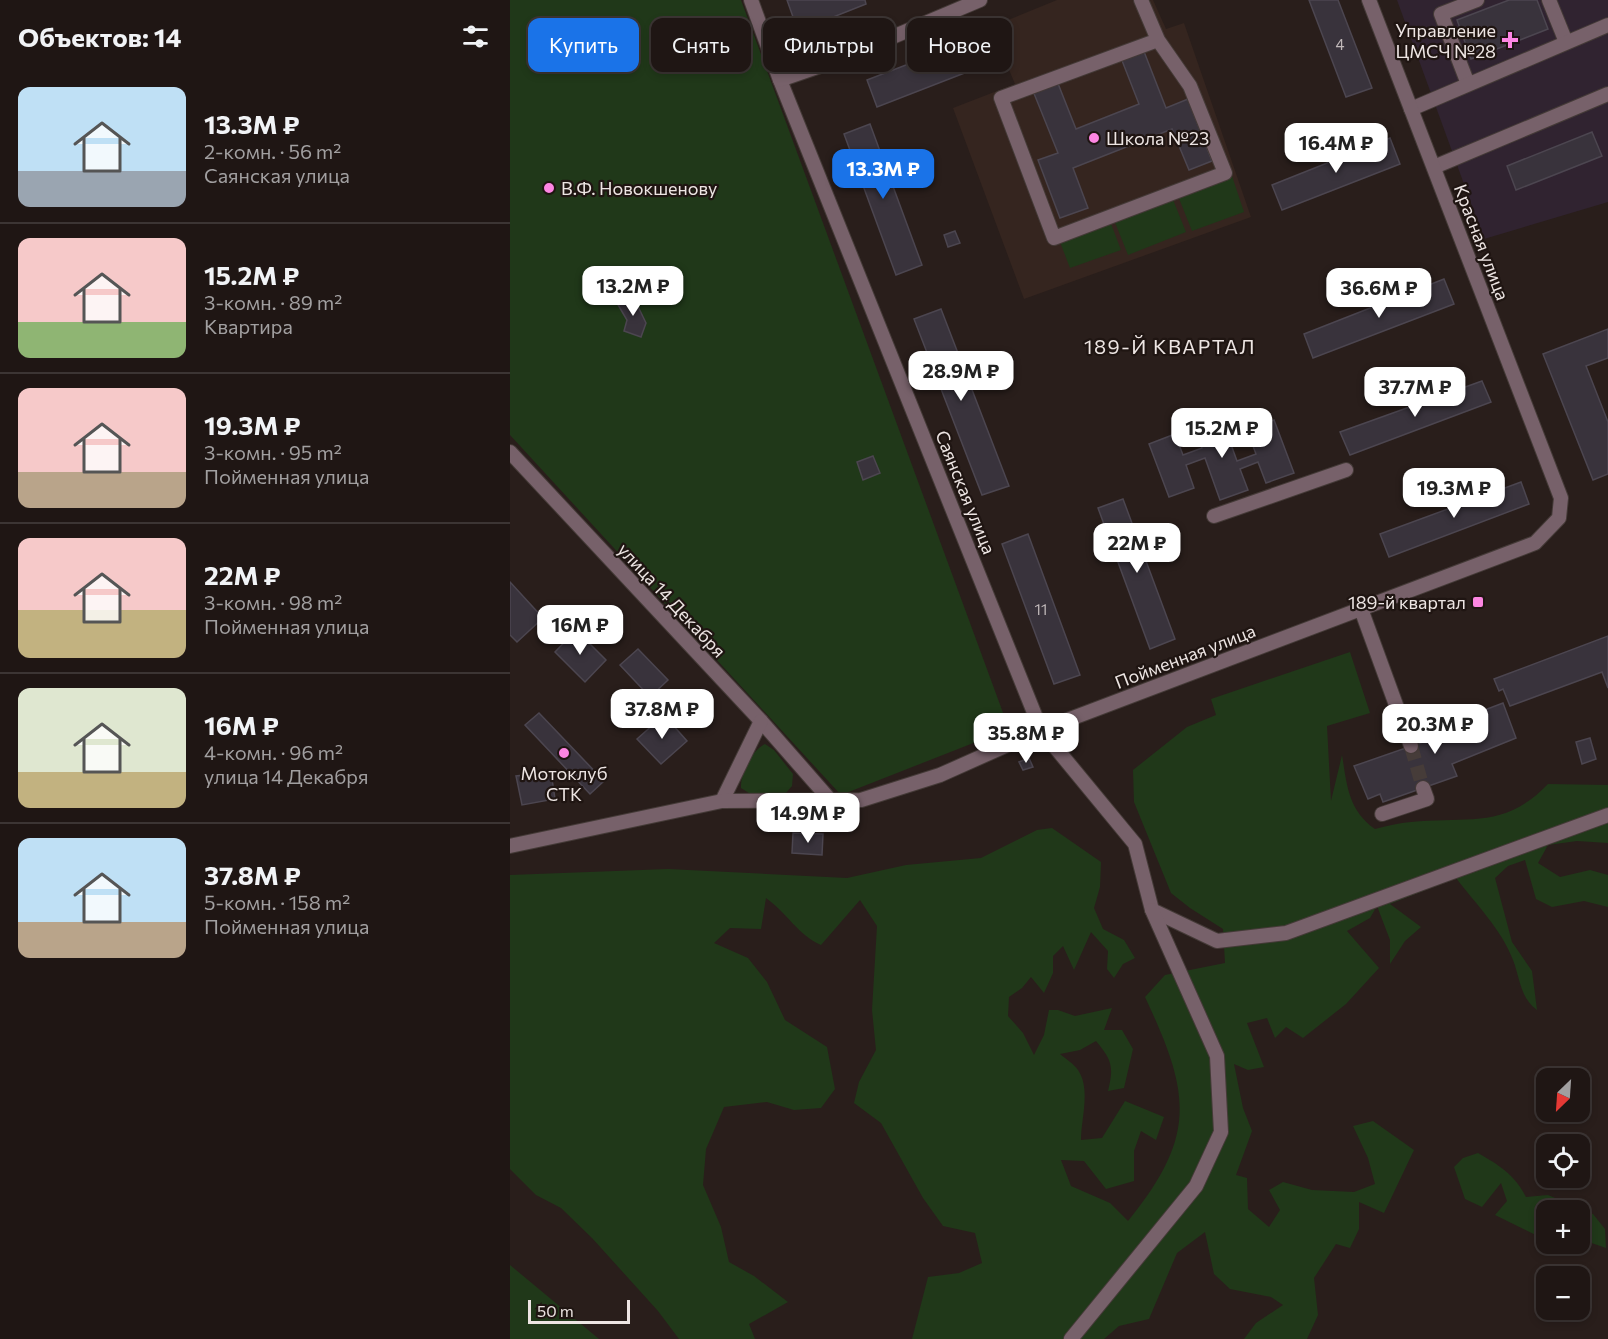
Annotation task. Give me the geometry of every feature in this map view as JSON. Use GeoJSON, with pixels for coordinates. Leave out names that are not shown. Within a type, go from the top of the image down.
{"type":"FeatureCollection","features":[{"type":"Feature","properties":{"kind":"street","name":"Саянская улица"},"geometry":{"type":"LineString","coordinates":[[751,0],[780,80],[1041,730],[1135,844],[1152,910],[1217,1056],[1221,1132],[1196,1186],[1071,1339]]}},
{"type":"Feature","properties":{"kind":"street"},"geometry":{"type":"LineString","coordinates":[[780,80],[838,60],[980,0]]}},
{"type":"Feature","properties":{"kind":"street"},"geometry":{"type":"LineString","coordinates":[[1141,0],[1158,40],[1190,86],[1225,173],[1054,238],[1001,98],[1158,40]]}},
{"type":"Feature","properties":{"kind":"street","name":"Красная улица"},"geometry":{"type":"LineString","coordinates":[[1369,0],[1561,498]]}},
{"type":"Feature","properties":{"kind":"street"},"geometry":{"type":"LineString","coordinates":[[1468,84],[1441,14],[1477,0]]}},
{"type":"Feature","properties":{"kind":"street"},"geometry":{"type":"LineString","coordinates":[[1550,0],[1566,42]]}},
{"type":"Feature","properties":{"kind":"street"},"geometry":{"type":"LineString","coordinates":[[1412,109],[1608,25]]}},
{"type":"Feature","properties":{"kind":"street"},"geometry":{"type":"LineString","coordinates":[[1434,167],[1608,94]]}},
{"type":"Feature","properties":{"kind":"street","name":"улица 14 Декабря"},"geometry":{"type":"LineString","coordinates":[[510,452],[761,721],[831,801]]}},
{"type":"Feature","properties":{"kind":"street"},"geometry":{"type":"LineString","coordinates":[[1214,516],[1346,470]]}},
{"type":"Feature","properties":{"kind":"street","name":"Пойменная улица"},"geometry":{"type":"LineString","coordinates":[[510,846],[722,801],[861,800],[940,775],[1041,730],[1535,543],[1559,518],[1561,498]]}},
{"type":"Feature","properties":{"kind":"street"},"geometry":{"type":"LineString","coordinates":[[1361,609],[1411,746]]}},
{"type":"Feature","properties":{"kind":"street"},"geometry":{"type":"LineString","coordinates":[[722,801],[761,721]]}},
{"type":"Feature","properties":{"kind":"street"},"geometry":{"type":"LineString","coordinates":[[1382,814],[1427,799],[1423,788]]}},
{"type":"Feature","properties":{"kind":"street"},"geometry":{"type":"LineString","coordinates":[[1152,910],[1217,941],[1286,933],[1608,815]]}},
{"type":"Feature","properties":{"kind":"shaded area","name":"Школа №23"},"geometry":{"type":"Polygon","coordinates":[[[1057,0],[1153,0],[1166,29],[1184,23],[1251,217],[1024,299],[953,108],[1015,84],[1010,72],[1012,72],[1012,18],[1057,0]]]}},
{"type":"Feature","properties":{"kind":"shaded area"},"geometry":{"type":"Polygon","coordinates":[[[1397,0],[1608,0],[1608,202],[1484,239],[1397,0]]]}},
{"type":"Feature","properties":{"kind":"green space"},"geometry":{"type":"Polygon","coordinates":[[[510,0],[741,0],[748,18],[651,18],[651,72],[751,72],[751,27],[763,60],[763,72],[767,72],[1009,729],[841,795],[510,435],[510,0]]]}},
{"type":"Feature","properties":{"kind":"green space"},"geometry":{"type":"Polygon","coordinates":[[[1232,176],[1244,212],[1192,231],[1178,196],[1232,176]]]}},
{"type":"Feature","properties":{"kind":"green space"},"geometry":{"type":"Polygon","coordinates":[[[1172,197],[1186,232],[1128,255],[1114,220],[1172,197]]]}},
{"type":"Feature","properties":{"kind":"green space"},"geometry":{"type":"Polygon","coordinates":[[[1110,221],[1121,250],[1070,268],[1060,242],[1110,221]]]}},
{"type":"Feature","properties":{"kind":"green space"},"geometry":{"type":"Polygon","coordinates":[[[1350,652],[1370,713],[1327,726],[1331,801],[1342,755],[1354,805],[1366,822],[1375,829],[1406,822],[1484,818],[1500,815],[1532,799],[1548,784],[1608,785],[1608,843],[1577,841],[1548,845],[1538,863],[1560,877],[1590,870],[1608,875],[1608,907],[1584,901],[1552,907],[1536,899],[1525,860],[1508,866],[1495,878],[1512,942],[1532,971],[1537,1010],[1524,994],[1513,960],[1502,938],[1456,878],[1390,904],[1421,927],[1405,941],[1390,964],[1390,940],[1377,906],[1370,918],[1347,931],[1379,968],[1346,1004],[1303,1038],[1286,1027],[1275,1038],[1267,1018],[1247,1023],[1264,1067],[1248,1070],[1234,1064],[1243,1108],[1252,1131],[1236,1175],[1247,1178],[1248,1209],[1269,1227],[1280,1210],[1269,1190],[1283,1182],[1312,1190],[1354,1192],[1375,1184],[1368,1158],[1353,1126],[1373,1121],[1414,1150],[1384,1213],[1359,1202],[1359,1229],[1350,1248],[1336,1244],[1314,1278],[1318,1315],[1307,1339],[1244,1339],[1256,1323],[1283,1305],[1271,1297],[1230,1289],[1214,1274],[1205,1232],[1177,1253],[1149,1319],[1119,1326],[1104,1339],[912,1339],[928,1277],[959,1273],[982,1263],[975,1233],[943,1226],[923,1198],[881,1123],[854,1103],[859,1082],[876,1050],[872,1010],[877,926],[860,900],[821,945],[806,936],[766,898],[761,929],[730,928],[714,943],[748,958],[767,982],[785,1020],[827,1047],[835,1089],[821,1108],[794,1110],[767,1102],[724,1107],[706,1149],[703,1185],[721,1227],[729,1262],[754,1276],[788,1302],[749,1324],[755,1339],[679,1339],[658,1311],[592,1238],[561,1208],[536,1195],[510,1169],[510,875],[668,869],[847,878],[906,865],[981,858],[1037,830],[1052,828],[1101,862],[1100,887],[1094,908],[1103,929],[1124,940],[1135,958],[1123,964],[1114,978],[1107,969],[1108,951],[1091,932],[1074,970],[1063,946],[1053,956],[1053,973],[1044,993],[1031,977],[1022,988],[1009,997],[1008,1016],[1023,1033],[1034,1055],[1044,1035],[1049,1010],[1058,1010],[1075,1016],[1112,1008],[1104,1030],[1122,1030],[1133,1049],[1124,1088],[1108,1091],[1111,1076],[1110,1064],[1096,1041],[1080,1050],[1060,1054],[1078,1070],[1084,1086],[1081,1140],[1102,1138],[1125,1101],[1164,1117],[1156,1140],[1141,1131],[1134,1151],[1134,1181],[1106,1189],[1084,1161],[1061,1160],[1071,1186],[1110,1203],[1128,1221],[1151,1191],[1167,1163],[1176,1138],[1180,1113],[1178,1087],[1171,1060],[1145,997],[1165,975],[1225,963],[1223,929],[1171,893],[1134,802],[1133,770],[1187,727],[1216,715],[1211,699],[1350,652]]]}},
{"type":"Feature","properties":{"kind":"green space"},"geometry":{"type":"Polygon","coordinates":[[[765,744],[774,750],[793,774],[792,786],[785,794],[752,795],[741,788],[742,776],[748,763],[756,751],[765,744]]]}},
{"type":"Feature","properties":{"kind":"green space"},"geometry":{"type":"Polygon","coordinates":[[[1478,1153],[1493,1162],[1506,1171],[1526,1197],[1548,1195],[1560,1200],[1536,1200],[1536,1235],[1495,1215],[1507,1201],[1501,1183],[1482,1207],[1465,1199],[1454,1167],[1463,1158],[1478,1153]]]}},
{"type":"Feature","properties":{"kind":"green space"},"geometry":{"type":"Polygon","coordinates":[[[1590,1213],[1605,1229],[1606,1248],[1590,1242],[1590,1213]]]}},
{"type":"Feature","properties":{"kind":"green space"},"geometry":{"type":"Polygon","coordinates":[[[510,1265],[599,1339],[510,1339],[510,1265]]]}},
{"type":"Feature","properties":{"kind":"building"},"geometry":{"type":"Polygon","coordinates":[[[787,0],[865,0],[866,4],[831,18],[793,18],[787,0]]]}},
{"type":"Feature","properties":{"kind":"building"},"geometry":{"type":"Polygon","coordinates":[[[1309,0],[1338,0],[1372,88],[1346,97],[1309,0]]]}},
{"type":"Feature","properties":{"kind":"building"},"geometry":{"type":"Polygon","coordinates":[[[1509,0],[1537,0],[1548,29],[1471,59],[1457,20],[1509,0]]]}},
{"type":"Feature","properties":{"kind":"building"},"geometry":{"type":"Polygon","coordinates":[[[1143,49],[1166,108],[1188,99],[1212,161],[1189,170],[1172,129],[1073,168],[1088,208],[1060,218],[1038,160],[1058,153],[1033,91],[1057,81],[1076,129],[1139,104],[1121,58],[1143,49]]]}},
{"type":"Feature","properties":{"kind":"building"},"geometry":{"type":"Polygon","coordinates":[[[907,65],[907,72],[967,72],[877,107],[867,80],[888,72],[895,72],[895,69],[907,65]]]}},
{"type":"Feature","properties":{"kind":"building"},"geometry":{"type":"Polygon","coordinates":[[[870,124],[922,265],[896,275],[844,134],[870,124]]]}},
{"type":"Feature","properties":{"kind":"building"},"geometry":{"type":"Polygon","coordinates":[[[1592,132],[1602,156],[1516,190],[1507,166],[1592,132]]]}},
{"type":"Feature","properties":{"kind":"building"},"geometry":{"type":"Polygon","coordinates":[[[1390,138],[1400,164],[1282,210],[1272,185],[1390,138]]]}},
{"type":"Feature","properties":{"kind":"building"},"geometry":{"type":"Polygon","coordinates":[[[955,231],[960,243],[948,247],[944,235],[955,231]]]}},
{"type":"Feature","properties":{"kind":"building"},"geometry":{"type":"Polygon","coordinates":[[[1444,279],[1454,304],[1313,358],[1304,334],[1444,279]]]}},
{"type":"Feature","properties":{"kind":"building"},"geometry":{"type":"Polygon","coordinates":[[[633,296],[646,323],[641,337],[624,331],[627,320],[617,303],[633,296]]]}},
{"type":"Feature","properties":{"kind":"building"},"geometry":{"type":"Polygon","coordinates":[[[941,309],[1009,486],[982,495],[914,319],[941,309]]]}},
{"type":"Feature","properties":{"kind":"building"},"geometry":{"type":"Polygon","coordinates":[[[1608,329],[1608,358],[1586,366],[1608,422],[1608,474],[1593,480],[1543,354],[1608,329]]]}},
{"type":"Feature","properties":{"kind":"building"},"geometry":{"type":"Polygon","coordinates":[[[1482,381],[1491,402],[1350,455],[1340,432],[1482,381]]]}},
{"type":"Feature","properties":{"kind":"building"},"geometry":{"type":"Polygon","coordinates":[[[1221,417],[1237,461],[1256,454],[1247,430],[1274,420],[1294,473],[1266,483],[1258,462],[1240,469],[1248,490],[1220,500],[1205,458],[1186,465],[1194,488],[1169,497],[1149,444],[1175,434],[1183,455],[1202,448],[1194,427],[1221,417]]]}},
{"type":"Feature","properties":{"kind":"building"},"geometry":{"type":"Polygon","coordinates":[[[873,456],[880,473],[863,480],[857,462],[873,456]]]}},
{"type":"Feature","properties":{"kind":"building"},"geometry":{"type":"Polygon","coordinates":[[[1521,482],[1529,504],[1389,557],[1380,534],[1521,482]]]}},
{"type":"Feature","properties":{"kind":"building"},"geometry":{"type":"Polygon","coordinates":[[[1123,499],[1175,639],[1150,649],[1098,508],[1123,499]]]}},
{"type":"Feature","properties":{"kind":"building"},"geometry":{"type":"Polygon","coordinates":[[[1028,534],[1080,675],[1054,684],[1002,544],[1028,534]]]}},
{"type":"Feature","properties":{"kind":"building"},"geometry":{"type":"Polygon","coordinates":[[[510,582],[543,618],[517,642],[510,635],[510,582]]]}},
{"type":"Feature","properties":{"kind":"building"},"geometry":{"type":"Polygon","coordinates":[[[576,630],[606,660],[585,682],[555,652],[576,630]]]}},
{"type":"Feature","properties":{"kind":"building"},"geometry":{"type":"Polygon","coordinates":[[[1608,636],[1608,688],[1602,672],[1510,706],[1503,689],[1499,691],[1494,679],[1608,636]]]}},
{"type":"Feature","properties":{"kind":"building"},"geometry":{"type":"Polygon","coordinates":[[[638,649],[668,680],[650,697],[620,665],[638,649]]]}},
{"type":"Feature","properties":{"kind":"building"},"geometry":{"type":"Polygon","coordinates":[[[1503,703],[1516,738],[1452,764],[1457,776],[1383,802],[1380,794],[1368,799],[1354,766],[1426,741],[1424,733],[1503,703]]]}},
{"type":"Feature","properties":{"kind":"building","name":"Мотоклуб СТК"},"geometry":{"type":"Polygon","coordinates":[[[539,713],[604,781],[590,794],[525,725],[539,713]]]}},
{"type":"Feature","properties":{"kind":"building"},"geometry":{"type":"Polygon","coordinates":[[[664,715],[687,741],[661,764],[637,739],[664,715]]]}},
{"type":"Feature","properties":{"kind":"building"},"geometry":{"type":"Polygon","coordinates":[[[1590,738],[1596,759],[1582,764],[1576,742],[1590,738]]]}},
{"type":"Feature","properties":{"kind":"building"},"geometry":{"type":"Polygon","coordinates":[[[1029,758],[1033,767],[1023,770],[1019,762],[1029,758]]]}},
{"type":"Feature","properties":{"kind":"building"},"geometry":{"type":"Polygon","coordinates":[[[551,772],[555,799],[522,805],[516,776],[551,772]]]}},
{"type":"Feature","properties":{"kind":"building"},"geometry":{"type":"Polygon","coordinates":[[[793,833],[823,834],[822,855],[792,853],[793,833]]]}},
{"type":"Feature","properties":{"kind":"tunnel"},"geometry":{"type":"LineString","coordinates":[[1411,746],[1423,788]]}},
{"type":"Feature","properties":{"kind":"place","name":"Управление ЦМСЧ №28"},"geometry":{"type":"Point","coordinates":[1510,40]}},
{"type":"Feature","properties":{"kind":"place","name":"Школа №23"},"geometry":{"type":"Point","coordinates":[1094,138]}},
{"type":"Feature","properties":{"kind":"place","name":"В.Ф. Новокшенову"},"geometry":{"type":"Point","coordinates":[549,188]}},
{"type":"Feature","properties":{"kind":"place","name":"189-й квартал"},"geometry":{"type":"Point","coordinates":[1478,602]}},
{"type":"Feature","properties":{"kind":"place","name":"Мотоклуб СТК"},"geometry":{"type":"Point","coordinates":[564,753]}},
{"type":"Feature","properties":{"kind":"district","name":"189-Й КВАРТАЛ"},"geometry":{"type":"Point","coordinates":[1170,346]}}]}
